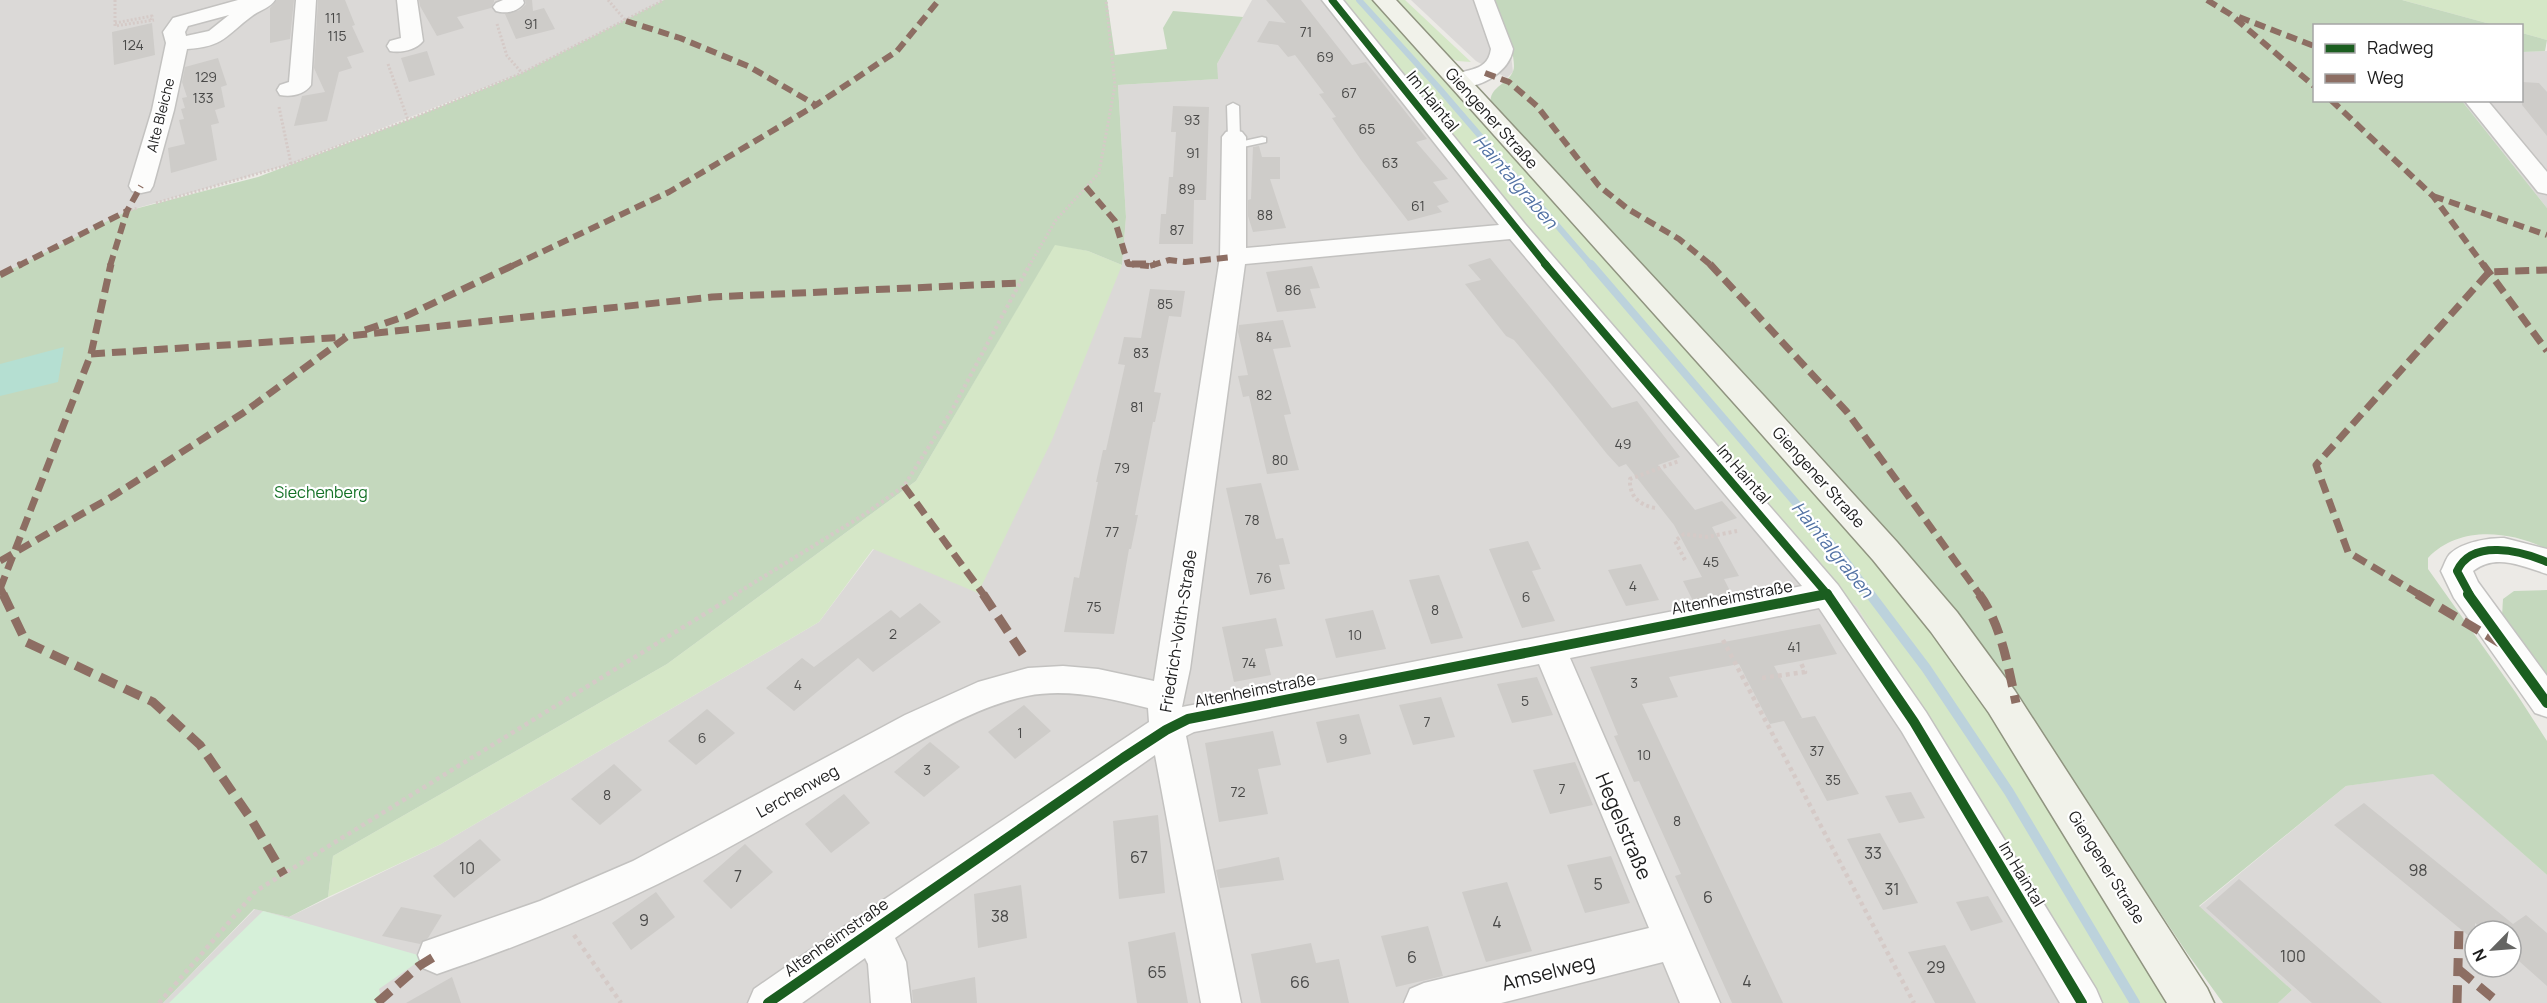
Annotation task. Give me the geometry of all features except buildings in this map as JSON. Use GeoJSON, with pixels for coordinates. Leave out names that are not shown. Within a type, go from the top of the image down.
{"type":"FeatureCollection","features":[{"type":"Feature","properties":{"kind":"main road","name":"Giengener Straße"},"geometry":{"type":"LineString","coordinates":[[1384,0],[1761,412],[1885,551],[1944,622],[2008,712],[2192,1003]]}},
{"type":"Feature","properties":{"kind":"street","name":"Alte Bleiche"},"geometry":{"type":"LineString","coordinates":[[141,186],[161,119],[177,43],[174,33],[180,22],[265,0]]}},
{"type":"Feature","properties":{"kind":"street"},"geometry":{"type":"LineString","coordinates":[[288,90],[300,85],[306,0]]}},
{"type":"Feature","properties":{"kind":"street"},"geometry":{"type":"LineString","coordinates":[[398,46],[412,41],[407,0]]}},
{"type":"Feature","properties":{"kind":"street","name":"Im Haintal"},"geometry":{"type":"LineString","coordinates":[[1332,0],[1516,230],[1827,594],[1914,722],[2082,1003]]}},
{"type":"Feature","properties":{"kind":"street"},"geometry":{"type":"LineString","coordinates":[[1459,81],[1485,73],[1502,57],[1502,49],[1484,0]]}},
{"type":"Feature","properties":{"kind":"street"},"geometry":{"type":"LineString","coordinates":[[2477,102],[2547,187]]}},
{"type":"Feature","properties":{"kind":"street","name":"Friedrich-Voith-Straße"},"geometry":{"type":"LineString","coordinates":[[1221,1003],[1166,714],[1233,257],[1241,132]]}},
{"type":"Feature","properties":{"kind":"street"},"geometry":{"type":"LineString","coordinates":[[1233,257],[1516,230]]}},
{"type":"Feature","properties":{"kind":"street"},"geometry":{"type":"LineString","coordinates":[[2547,562],[2519,551],[2490,549],[2478,552],[2461,562],[2457,572],[2464,589],[2510,649],[2547,703]]}},
{"type":"Feature","properties":{"kind":"street","name":"Altenheimstraße"},"geometry":{"type":"LineString","coordinates":[[768,1003],[1166,714],[1201,715],[1827,594]]}},
{"type":"Feature","properties":{"kind":"street","name":"Hegelstraße"},"geometry":{"type":"LineString","coordinates":[[1549,648],[1700,1003]]}},
{"type":"Feature","properties":{"kind":"street","name":"Lerchenweg"},"geometry":{"type":"LineString","coordinates":[[437,955],[524,926],[646,873],[911,728],[978,697],[1028,682],[1053,679],[1102,683],[1166,714]]}},
{"type":"Feature","properties":{"kind":"street"},"geometry":{"type":"LineString","coordinates":[[871,930],[887,962],[891,1003]]}},
{"type":"Feature","properties":{"kind":"street","name":"Amselweg"},"geometry":{"type":"LineString","coordinates":[[1424,1003],[1672,941]]}},
{"type":"Feature","properties":{"kind":"path"},"geometry":{"type":"LineString","coordinates":[[115,0],[115,26],[151,20],[152,16],[116,23]]}},
{"type":"Feature","properties":{"kind":"path"},"geometry":{"type":"LineString","coordinates":[[608,0],[626,21]]}},
{"type":"Feature","properties":{"kind":"path"},"geometry":{"type":"LineString","coordinates":[[127,211],[291,164],[408,120],[522,73],[664,0]]}},
{"type":"Feature","properties":{"kind":"path"},"geometry":{"type":"LineString","coordinates":[[159,1003],[256,891],[865,514],[904,486],[952,410],[1042,242],[1056,220],[1099,173],[1115,85],[1106,0]]}},
{"type":"Feature","properties":{"kind":"path"},"geometry":{"type":"LineString","coordinates":[[508,4],[492,10],[507,56],[522,73]]}},
{"type":"Feature","properties":{"kind":"path"},"geometry":{"type":"LineString","coordinates":[[398,46],[384,51],[399,100],[408,120]]}},
{"type":"Feature","properties":{"kind":"path"},"geometry":{"type":"LineString","coordinates":[[288,90],[277,94],[291,164]]}},
{"type":"Feature","properties":{"kind":"path"},"geometry":{"type":"LineString","coordinates":[[1655,508],[1646,507],[1631,493],[1630,479],[1705,452]]}},
{"type":"Feature","properties":{"kind":"path"},"geometry":{"type":"LineString","coordinates":[[1685,560],[1675,541],[1684,534],[1707,537],[1767,523]]}},
{"type":"Feature","properties":{"kind":"path"},"geometry":{"type":"LineString","coordinates":[[1711,616],[1914,1003]]}},
{"type":"Feature","properties":{"kind":"path"},"geometry":{"type":"LineString","coordinates":[[1762,678],[1805,672],[1800,661]]}},
{"type":"Feature","properties":{"kind":"path"},"geometry":{"type":"LineString","coordinates":[[587,955],[621,1003]]}},
{"type":"Feature","properties":{"kind":"shaded area"},"geometry":{"type":"Polygon","coordinates":[[[0,0],[664,0],[522,73],[291,164],[127,211],[0,275],[0,0]]]}},
{"type":"Feature","properties":{"kind":"shaded area"},"geometry":{"type":"Polygon","coordinates":[[[1252,0],[1339,0],[1842,595],[1857,607],[2097,1003],[163,1003],[255,909],[289,917],[441,844],[819,622],[874,549],[1122,265],[1126,217],[1118,85],[1217,79],[1217,64],[1252,0]]]}},
{"type":"Feature","properties":{"kind":"shaded area"},"geometry":{"type":"Polygon","coordinates":[[[1411,0],[1491,0],[1510,47],[1513,72],[1507,78],[1476,61],[1411,0]]]}},
{"type":"Feature","properties":{"kind":"shaded area"},"geometry":{"type":"Polygon","coordinates":[[[2547,51],[2547,208],[2463,102],[2523,102],[2523,52],[2547,51]]]}},
{"type":"Feature","properties":{"kind":"shaded area"},"geometry":{"type":"Polygon","coordinates":[[[2433,773],[2547,875],[2547,1003],[2278,1003],[2292,990],[2199,907],[2346,786],[2433,773]]]}},
{"type":"Feature","properties":{"kind":"green space","name":"Siechenberg"},"geometry":{"type":"Polygon","coordinates":[[[664,0],[1107,0],[1115,55],[1167,49],[1163,28],[1173,11],[1243,17],[1217,64],[1218,79],[1118,85],[1126,217],[1122,265],[1088,251],[1055,245],[916,481],[667,664],[333,856],[328,897],[289,917],[254,909],[163,1003],[0,1003],[0,275],[127,211],[258,177],[408,120],[522,73],[664,0]]]}},
{"type":"Feature","properties":{"kind":"green space"},"geometry":{"type":"Polygon","coordinates":[[[1339,0],[1375,0],[1891,578],[1949,650],[2060,824],[2167,1003],[2097,1003],[1857,607],[1842,595],[1530,235],[1339,0]]]}},
{"type":"Feature","properties":{"kind":"green space"},"geometry":{"type":"Polygon","coordinates":[[[1394,0],[1405,0],[1471,62],[1457,61],[1447,56],[1394,0]]]}},
{"type":"Feature","properties":{"kind":"green space"},"geometry":{"type":"Polygon","coordinates":[[[1491,0],[2402,0],[2490,24],[2313,24],[2313,102],[2463,102],[2547,208],[2547,549],[2501,535],[2470,536],[2440,547],[2428,558],[2428,569],[2516,693],[2547,741],[2547,875],[2433,774],[2346,786],[2199,906],[2292,990],[2278,1003],[2223,1003],[2187,953],[2022,705],[1492,107],[1492,94],[1513,72],[1509,41],[1491,0]]]}},
{"type":"Feature","properties":{"kind":"green space"},"geometry":{"type":"Polygon","coordinates":[[[2402,0],[2547,0],[2547,40],[2523,33],[2523,24],[2490,24],[2402,0]]]}},
{"type":"Feature","properties":{"kind":"green space"},"geometry":{"type":"Polygon","coordinates":[[[2523,33],[2547,40],[2545,51],[2523,52],[2523,33]]]}},
{"type":"Feature","properties":{"kind":"green space"},"geometry":{"type":"Polygon","coordinates":[[[1055,244],[1088,251],[1122,265],[1052,440],[978,593],[873,549],[819,622],[441,844],[328,897],[333,856],[667,664],[916,481],[1055,244]]]}},
{"type":"Feature","properties":{"kind":"green space"},"geometry":{"type":"Polygon","coordinates":[[[64,347],[58,382],[0,396],[0,364],[64,347]]]}},
{"type":"Feature","properties":{"kind":"green space"},"geometry":{"type":"Polygon","coordinates":[[[2547,590],[2547,681],[2502,616],[2503,599],[2514,591],[2547,590]]]}},
{"type":"Feature","properties":{"kind":"green space"},"geometry":{"type":"Polygon","coordinates":[[[263,911],[425,957],[379,989],[382,1003],[169,1003],[263,911]]]}},
{"type":"Feature","properties":{"kind":"waterway","name":"Haintalgraben"},"geometry":{"type":"LineString","coordinates":[[1359,0],[1438,87],[1592,266]]}},
{"type":"Feature","properties":{"kind":"waterway","name":"Haintalgraben"},"geometry":{"type":"LineString","coordinates":[[1591,264],[1844,559],[1871,595]]}},
{"type":"Feature","properties":{"kind":"waterway","name":"Haintalgraben"},"geometry":{"type":"LineString","coordinates":[[1870,594],[1926,668],[2009,792],[2135,1003]]}},
{"type":"Feature","properties":{"kind":"marked path"},"geometry":{"type":"LineString","coordinates":[[365,330],[406,316],[669,192],[816,105],[897,51],[939,0]]}},
{"type":"Feature","properties":{"kind":"marked path"},"geometry":{"type":"LineString","coordinates":[[2207,0],[2230,14],[2313,85]]}},
{"type":"Feature","properties":{"kind":"marked path"},"geometry":{"type":"LineString","coordinates":[[2239,17],[2313,46]]}},
{"type":"Feature","properties":{"kind":"marked path"},"geometry":{"type":"LineString","coordinates":[[626,21],[680,38],[750,67],[816,105]]}},
{"type":"Feature","properties":{"kind":"marked path"},"geometry":{"type":"LineString","coordinates":[[1485,73],[1509,82],[1537,106],[1599,186],[1628,209],[1679,239],[1715,268],[1847,412],[1984,601],[2005,652],[2016,703]]}},
{"type":"Feature","properties":{"kind":"marked path"},"geometry":{"type":"LineString","coordinates":[[2333,102],[2433,196],[2547,351]]}},
{"type":"Feature","properties":{"kind":"marked path"},"geometry":{"type":"LineString","coordinates":[[0,589],[91,354],[105,284],[127,211],[141,186]]}},
{"type":"Feature","properties":{"kind":"marked path"},"geometry":{"type":"LineString","coordinates":[[1086,187],[1115,221],[1128,264],[1150,266],[1169,260],[1185,262],[1233,257]]}},
{"type":"Feature","properties":{"kind":"marked path"},"geometry":{"type":"LineString","coordinates":[[2433,196],[2547,235]]}},
{"type":"Feature","properties":{"kind":"marked path"},"geometry":{"type":"LineString","coordinates":[[0,275],[127,211]]}},
{"type":"Feature","properties":{"kind":"marked path"},"geometry":{"type":"LineString","coordinates":[[2500,643],[2348,552],[2316,465],[2489,272],[2547,270]]}},
{"type":"Feature","properties":{"kind":"marked path"},"geometry":{"type":"LineString","coordinates":[[0,561],[113,496],[243,413],[348,336],[712,297],[1020,283]]}},
{"type":"Feature","properties":{"kind":"marked path"},"geometry":{"type":"LineString","coordinates":[[91,354],[345,337]]}},
{"type":"Feature","properties":{"kind":"marked path"},"geometry":{"type":"LineString","coordinates":[[904,486],[989,602],[1024,656]]}},
{"type":"Feature","properties":{"kind":"marked path"},"geometry":{"type":"LineString","coordinates":[[0,587],[26,642],[153,702],[200,745],[251,819],[284,875]]}},
{"type":"Feature","properties":{"kind":"marked path"},"geometry":{"type":"LineString","coordinates":[[2457,1003],[2459,928]]}},
{"type":"Feature","properties":{"kind":"marked path"},"geometry":{"type":"LineString","coordinates":[[377,1003],[419,966],[437,955]]}},
{"type":"Feature","properties":{"kind":"marked path"},"geometry":{"type":"LineString","coordinates":[[2458,969],[2499,1003]]}},
{"type":"Feature","properties":{"kind":"cycle path"},"geometry":{"type":"LineString","coordinates":[[1332,0],[1516,230],[1827,594],[1914,722],[2082,1003]]}},
{"type":"Feature","properties":{"kind":"cycle path"},"geometry":{"type":"LineString","coordinates":[[2547,562],[2525,553],[2493,550],[2482,552],[2461,562],[2457,571],[2465,589],[2547,703]]}},
{"type":"Feature","properties":{"kind":"cycle path"},"geometry":{"type":"LineString","coordinates":[[768,1003],[1123,758],[1166,730],[1188,719],[1827,594]]}}]}
